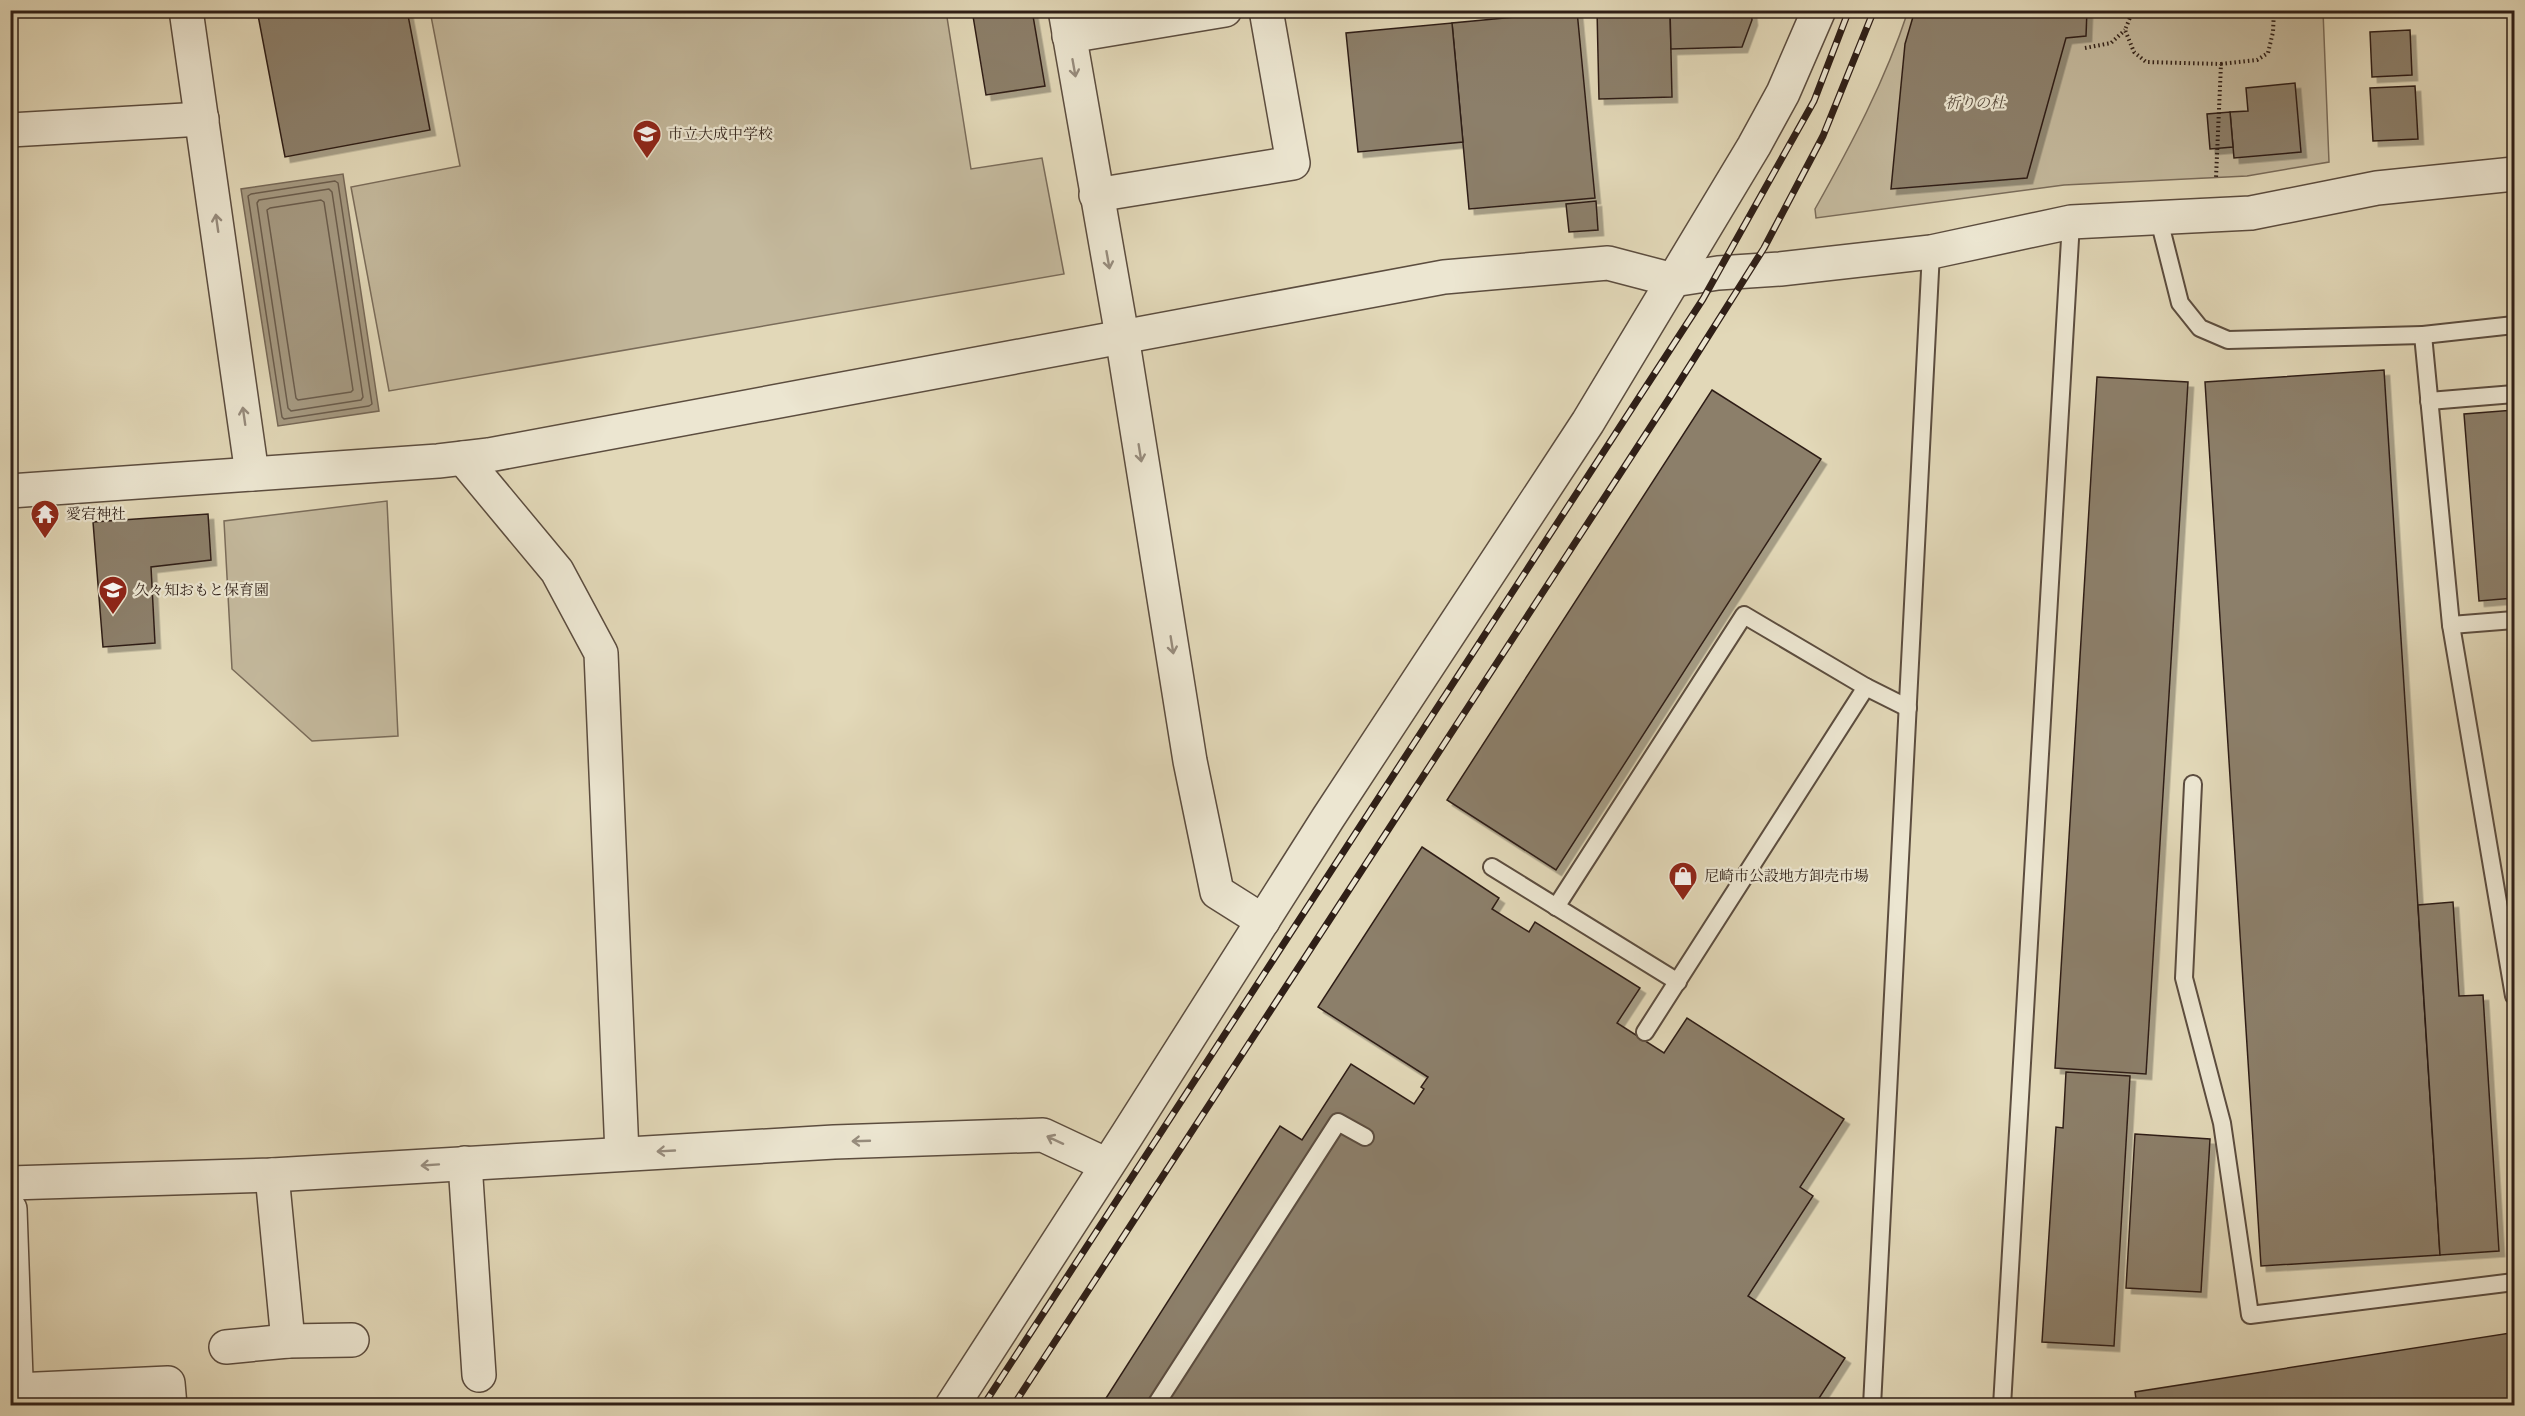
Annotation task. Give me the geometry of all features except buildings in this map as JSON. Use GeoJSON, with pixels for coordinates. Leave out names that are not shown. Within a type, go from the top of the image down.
{"type":"FeatureCollection","features":[{"type":"Feature","properties":{"kind":"street"},"geometry":{"type":"LineString","coordinates":[[186,10],[252,474]]}},
{"type":"Feature","properties":{"kind":"street"},"geometry":{"type":"LineString","coordinates":[[1226,10],[1067,23],[1122,336],[1190,761],[1217,892],[1263,921]]}},
{"type":"Feature","properties":{"kind":"street"},"geometry":{"type":"LineString","coordinates":[[1096,195],[1293,163],[1266,10]]}},
{"type":"Feature","properties":{"kind":"street"},"geometry":{"type":"LineString","coordinates":[[952,1406],[1263,921],[1588,422],[1783,93],[1819,10]]}},
{"type":"Feature","properties":{"kind":"street"},"geometry":{"type":"LineString","coordinates":[[10,130],[202,119]]}},
{"type":"Feature","properties":{"kind":"street"},"geometry":{"type":"LineString","coordinates":[[10,491],[464,458],[1444,277],[1608,263],[1673,280],[1718,273],[1780,269],[1931,252],[2071,222],[2251,213],[2377,188],[2514,174]]}},
{"type":"Feature","properties":{"kind":"street"},"geometry":{"type":"LineString","coordinates":[[464,458],[557,570],[601,653],[622,1154]]}},
{"type":"Feature","properties":{"kind":"street"},"geometry":{"type":"LineString","coordinates":[[10,1183],[272,1175],[834,1142],[1043,1135],[1107,1165]]}},
{"type":"Feature","properties":{"kind":"street"},"geometry":{"type":"LineString","coordinates":[[465,1163],[479,1375]]}},
{"type":"Feature","properties":{"kind":"street"},"geometry":{"type":"LineString","coordinates":[[272,1175],[288,1341]]}},
{"type":"Feature","properties":{"kind":"street"},"geometry":{"type":"LineString","coordinates":[[10,1209],[17,1398],[168,1383],[170,1406]]}},
{"type":"Feature","properties":{"kind":"street"},"geometry":{"type":"LineString","coordinates":[[226,1347],[288,1341],[352,1340]]}},
{"type":"Feature","properties":{"kind":"lane"},"geometry":{"type":"LineString","coordinates":[[2158,216],[2180,303],[2200,328],[2228,340],[2422,335],[2514,325]]}},
{"type":"Feature","properties":{"kind":"lane"},"geometry":{"type":"LineString","coordinates":[[2002,1406],[2071,222]]}},
{"type":"Feature","properties":{"kind":"lane"},"geometry":{"type":"LineString","coordinates":[[1872,1406],[1931,252]]}},
{"type":"Feature","properties":{"kind":"lane"},"geometry":{"type":"LineString","coordinates":[[2422,335],[2451,625],[2509,926],[2514,996]]}},
{"type":"Feature","properties":{"kind":"lane"},"geometry":{"type":"LineString","coordinates":[[2429,401],[2514,394]]}},
{"type":"Feature","properties":{"kind":"lane"},"geometry":{"type":"LineString","coordinates":[[1556,907],[1744,615],[1866,687],[1908,708]]}},
{"type":"Feature","properties":{"kind":"lane"},"geometry":{"type":"LineString","coordinates":[[2451,625],[2514,620]]}},
{"type":"Feature","properties":{"kind":"lane"},"geometry":{"type":"LineString","coordinates":[[1645,1032],[1866,687]]}},
{"type":"Feature","properties":{"kind":"lane"},"geometry":{"type":"LineString","coordinates":[[2193,784],[2184,978],[2222,1122],[2250,1315],[2514,1282]]}},
{"type":"Feature","properties":{"kind":"lane"},"geometry":{"type":"LineString","coordinates":[[1491,867],[1678,982]]}},
{"type":"Feature","properties":{"kind":"lane"},"geometry":{"type":"LineString","coordinates":[[1155,1406],[1338,1122],[1365,1137]]}},
{"type":"Feature","properties":{"kind":"path"},"geometry":{"type":"LineString","coordinates":[[2085,48],[2111,43],[2125,30],[2133,10]]}},
{"type":"Feature","properties":{"kind":"path"},"geometry":{"type":"LineString","coordinates":[[2125,30],[2134,52],[2146,62],[2221,64],[2257,60],[2268,53],[2273,32],[2274,10]]}},
{"type":"Feature","properties":{"kind":"path"},"geometry":{"type":"LineString","coordinates":[[2216,185],[2221,64]]}},
{"type":"Feature","properties":{"kind":"green space"},"geometry":{"type":"Polygon","coordinates":[[[430,11],[946,11],[971,169],[1042,158],[1064,274],[389,391],[351,187],[460,166],[430,11]]]}},
{"type":"Feature","properties":{"kind":"green space","name":"祈りの杜"},"geometry":{"type":"Polygon","coordinates":[[[1908,11],[2323,11],[2329,162],[2247,176],[2064,185],[1816,218],[1815,209],[1866,112],[1889,62],[1908,11]]]}},
{"type":"Feature","properties":{"kind":"green space"},"geometry":{"type":"Polygon","coordinates":[[[387,501],[398,736],[312,741],[232,669],[224,521],[387,501]]]}},
{"type":"Feature","properties":{"kind":"water"},"geometry":{"type":"Polygon","coordinates":[[[343,174],[379,411],[278,426],[241,189],[343,174]]]}},
{"type":"Feature","properties":{"kind":"railway"},"geometry":{"type":"LineString","coordinates":[[983,1406],[1703,299],[1814,101],[1849,10]]}},
{"type":"Feature","properties":{"kind":"railway"},"geometry":{"type":"LineString","coordinates":[[1013,1406],[1668,400],[1764,248],[1823,136],[1874,10]]}},
{"type":"Feature","properties":{"kind":"place","name":"市立大成中学校"},"geometry":{"type":"Point","coordinates":[647,160]}},
{"type":"Feature","properties":{"kind":"place","name":"愛宕神社"},"geometry":{"type":"Point","coordinates":[45,540]}},
{"type":"Feature","properties":{"kind":"place","name":"久々知おもと保育園"},"geometry":{"type":"Point","coordinates":[113,616]}},
{"type":"Feature","properties":{"kind":"place","name":"尼崎市公設地方卸売市場"},"geometry":{"type":"Point","coordinates":[1683,902]}}]}
